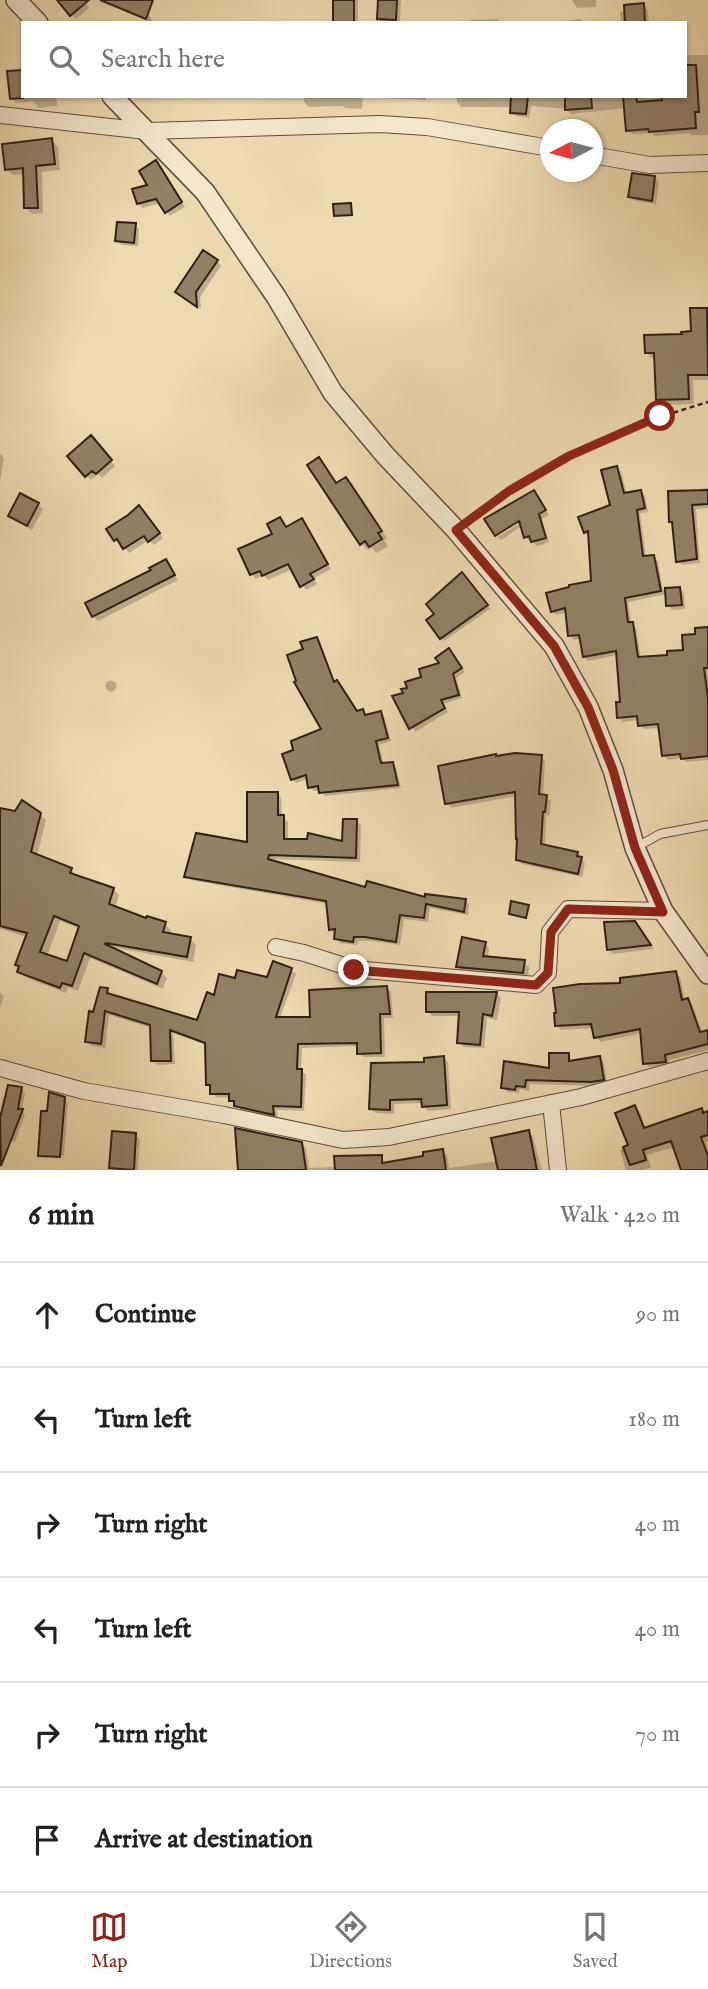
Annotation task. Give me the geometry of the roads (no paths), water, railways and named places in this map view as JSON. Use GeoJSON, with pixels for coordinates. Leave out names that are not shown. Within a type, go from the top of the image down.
{"type":"FeatureCollection","features":[{"type":"Feature","properties":{"kind":"street"},"geometry":{"type":"LineString","coordinates":[[16,0],[36,21]]}},
{"type":"Feature","properties":{"kind":"street"},"geometry":{"type":"LineString","coordinates":[[114,98],[205,192],[277,298],[333,393],[385,455],[456,530],[554,646],[588,707],[613,770],[635,848],[663,912],[708,974]]}},
{"type":"Feature","properties":{"kind":"street"},"geometry":{"type":"LineString","coordinates":[[0,115],[147,131],[380,124],[427,127],[540,146]]}},
{"type":"Feature","properties":{"kind":"street"},"geometry":{"type":"LineString","coordinates":[[603,157],[650,165],[708,163]]}},
{"type":"Feature","properties":{"kind":"street"},"geometry":{"type":"LineString","coordinates":[[276,947],[304,953],[354,970],[536,985],[548,973],[551,932],[568,909],[663,912]]}},
{"type":"Feature","properties":{"kind":"street"},"geometry":{"type":"LineString","coordinates":[[0,1068],[84,1091],[224,1115],[343,1140],[389,1137],[551,1103],[708,1061]]}},
{"type":"Feature","properties":{"kind":"street"},"geometry":{"type":"LineString","coordinates":[[551,1103],[558,1170]]}},
{"type":"Feature","properties":{"kind":"lane"},"geometry":{"type":"LineString","coordinates":[[635,848],[660,834],[708,825]]}}]}
